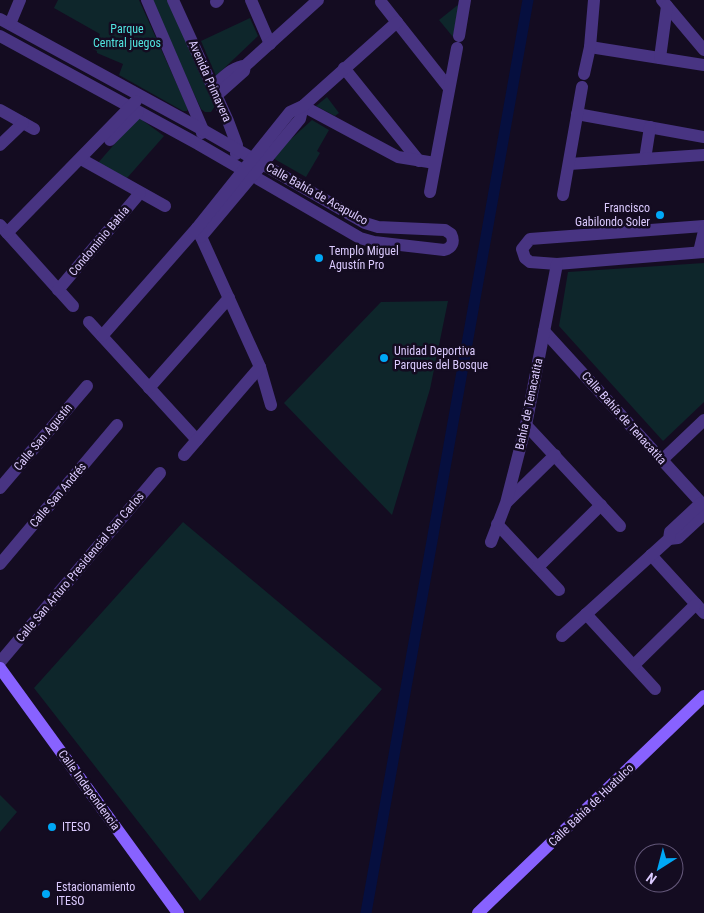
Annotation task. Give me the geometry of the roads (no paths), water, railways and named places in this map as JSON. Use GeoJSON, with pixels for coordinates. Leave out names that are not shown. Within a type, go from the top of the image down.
{"type":"FeatureCollection","features":[{"type":"Feature","properties":{"kind":"street"},"geometry":{"type":"LineString","coordinates":[[5,21],[20,0]]}},
{"type":"Feature","properties":{"kind":"street","name":"Avenida Primavera"},"geometry":{"type":"LineString","coordinates":[[147,0],[203,130]]}},
{"type":"Feature","properties":{"kind":"street","name":"Avenida Primavera"},"geometry":{"type":"LineString","coordinates":[[173,0],[215,91],[234,137],[237,150]]}},
{"type":"Feature","properties":{"kind":"street"},"geometry":{"type":"LineString","coordinates":[[251,0],[270,44]]}},
{"type":"Feature","properties":{"kind":"street"},"geometry":{"type":"LineString","coordinates":[[215,91],[229,73],[241,66],[245,66],[318,0]]}},
{"type":"Feature","properties":{"kind":"street"},"geometry":{"type":"LineString","coordinates":[[430,192],[465,0]]}},
{"type":"Feature","properties":{"kind":"street"},"geometry":{"type":"LineString","coordinates":[[584,74],[590,46],[594,0]]}},
{"type":"Feature","properties":{"kind":"street"},"geometry":{"type":"LineString","coordinates":[[381,2],[449,88]]}},
{"type":"Feature","properties":{"kind":"street"},"geometry":{"type":"LineString","coordinates":[[660,58],[665,3]]}},
{"type":"Feature","properties":{"kind":"street"},"geometry":{"type":"LineString","coordinates":[[665,3],[704,50]]}},
{"type":"Feature","properties":{"kind":"street","name":"Calle Bahía de Acapulco"},"geometry":{"type":"LineString","coordinates":[[0,36],[198,144],[360,238],[374,242],[444,250],[452,244],[451,234],[445,230],[378,227],[365,223],[203,130],[5,21]]}},
{"type":"Feature","properties":{"kind":"street"},"geometry":{"type":"LineString","coordinates":[[102,336],[199,232],[257,161],[300,119],[302,106],[397,22]]}},
{"type":"Feature","properties":{"kind":"street"},"geometry":{"type":"LineString","coordinates":[[590,46],[704,65]]}},
{"type":"Feature","properties":{"kind":"street"},"geometry":{"type":"LineString","coordinates":[[70,74],[76,61]]}},
{"type":"Feature","properties":{"kind":"street"},"geometry":{"type":"LineString","coordinates":[[344,68],[419,161]]}},
{"type":"Feature","properties":{"kind":"street"},"geometry":{"type":"LineString","coordinates":[[563,195],[582,87]]}},
{"type":"Feature","properties":{"kind":"street"},"geometry":{"type":"LineString","coordinates":[[73,306],[4,229],[135,109],[143,98]]}},
{"type":"Feature","properties":{"kind":"street"},"geometry":{"type":"LineString","coordinates":[[302,106],[398,157],[435,164]]}},
{"type":"Feature","properties":{"kind":"street"},"geometry":{"type":"LineString","coordinates":[[0,110],[28,126],[0,144]]}},
{"type":"Feature","properties":{"kind":"street"},"geometry":{"type":"LineString","coordinates":[[577,114],[704,137]]}},
{"type":"Feature","properties":{"kind":"street"},"geometry":{"type":"LineString","coordinates":[[645,159],[650,127]]}},
{"type":"Feature","properties":{"kind":"street"},"geometry":{"type":"LineString","coordinates":[[198,144],[203,130]]}},
{"type":"Feature","properties":{"kind":"street"},"geometry":{"type":"LineString","coordinates":[[231,163],[237,150]]}},
{"type":"Feature","properties":{"kind":"street"},"geometry":{"type":"LineString","coordinates":[[569,164],[704,155]]}},
{"type":"Feature","properties":{"kind":"street","name":"Condominio Bahía"},"geometry":{"type":"LineString","coordinates":[[81,159],[165,206]]}},
{"type":"Feature","properties":{"kind":"street","name":"Condominio Bahía"},"geometry":{"type":"LineString","coordinates":[[58,290],[140,193]]}},
{"type":"Feature","properties":{"kind":"street"},"geometry":{"type":"LineString","coordinates":[[704,226],[530,239],[522,249],[525,258],[530,262],[557,264],[702,252],[704,231]]}},
{"type":"Feature","properties":{"kind":"street"},"geometry":{"type":"LineString","coordinates":[[199,232],[260,367],[271,405]]}},
{"type":"Feature","properties":{"kind":"street","name":"Bahía de Tenacatita"},"geometry":{"type":"LineString","coordinates":[[491,542],[506,503],[526,425],[557,264]]}},
{"type":"Feature","properties":{"kind":"street"},"geometry":{"type":"LineString","coordinates":[[149,388],[229,298]]}},
{"type":"Feature","properties":{"kind":"street"},"geometry":{"type":"LineString","coordinates":[[89,322],[196,440]]}},
{"type":"Feature","properties":{"kind":"street","name":"Calle Bahía de Tenacatita"},"geometry":{"type":"LineString","coordinates":[[544,330],[703,508]]}},
{"type":"Feature","properties":{"kind":"street"},"geometry":{"type":"LineString","coordinates":[[184,455],[260,367]]}},
{"type":"Feature","properties":{"kind":"street","name":"Calle San Agustín"},"geometry":{"type":"LineString","coordinates":[[0,488],[86,386]]}},
{"type":"Feature","properties":{"kind":"street"},"geometry":{"type":"LineString","coordinates":[[662,460],[704,420]]}},
{"type":"Feature","properties":{"kind":"street","name":"Calle San Andrés"},"geometry":{"type":"LineString","coordinates":[[0,564],[117,425]]}},
{"type":"Feature","properties":{"kind":"street"},"geometry":{"type":"LineString","coordinates":[[526,425],[620,526]]}},
{"type":"Feature","properties":{"kind":"street"},"geometry":{"type":"LineString","coordinates":[[506,503],[555,454]]}},
{"type":"Feature","properties":{"kind":"street","name":"Calle San Arturo Presidencial San Carlos"},"geometry":{"type":"LineString","coordinates":[[0,662],[160,473]]}},
{"type":"Feature","properties":{"kind":"street"},"geometry":{"type":"LineString","coordinates":[[538,567],[601,505]]}},
{"type":"Feature","properties":{"kind":"street"},"geometry":{"type":"LineString","coordinates":[[562,636],[669,539],[670,532],[703,508]]}},
{"type":"Feature","properties":{"kind":"street"},"geometry":{"type":"LineString","coordinates":[[498,524],[559,590]]}},
{"type":"Feature","properties":{"kind":"street"},"geometry":{"type":"LineString","coordinates":[[634,665],[700,608],[651,556]]}},
{"type":"Feature","properties":{"kind":"street"},"geometry":{"type":"LineString","coordinates":[[586,614],[655,689]]}},
{"type":"Feature","properties":{"kind":"street","name":"Calle Independencia"},"geometry":{"type":"LineString","coordinates":[[0,668],[178,913]]}},
{"type":"Feature","properties":{"kind":"street","name":"Calle Bahía de Huatulco"},"geometry":{"type":"LineString","coordinates":[[478,913],[704,696]]}},
{"type":"Feature","properties":{"kind":"waterway"},"geometry":{"type":"LineString","coordinates":[[366,913],[528,0]]}},
{"type":"Feature","properties":{"kind":"place","name":"Francisco Gabilondo Soler"},"geometry":{"type":"Point","coordinates":[660,215]}},
{"type":"Feature","properties":{"kind":"place","name":"Templo Miguel Agustín Pro"},"geometry":{"type":"Point","coordinates":[319,258]}},
{"type":"Feature","properties":{"kind":"place","name":"Unidad Deportiva Parques del Bosque"},"geometry":{"type":"Point","coordinates":[384,358]}},
{"type":"Feature","properties":{"kind":"place","name":"ITESO"},"geometry":{"type":"Point","coordinates":[52,827]}},
{"type":"Feature","properties":{"kind":"place","name":"Estacionamiento ITESO"},"geometry":{"type":"Point","coordinates":[46,894]}},
{"type":"Feature","properties":{"kind":"park label","name":"Parque Central juegos"},"geometry":{"type":"Point","coordinates":[127,36]}}]}
